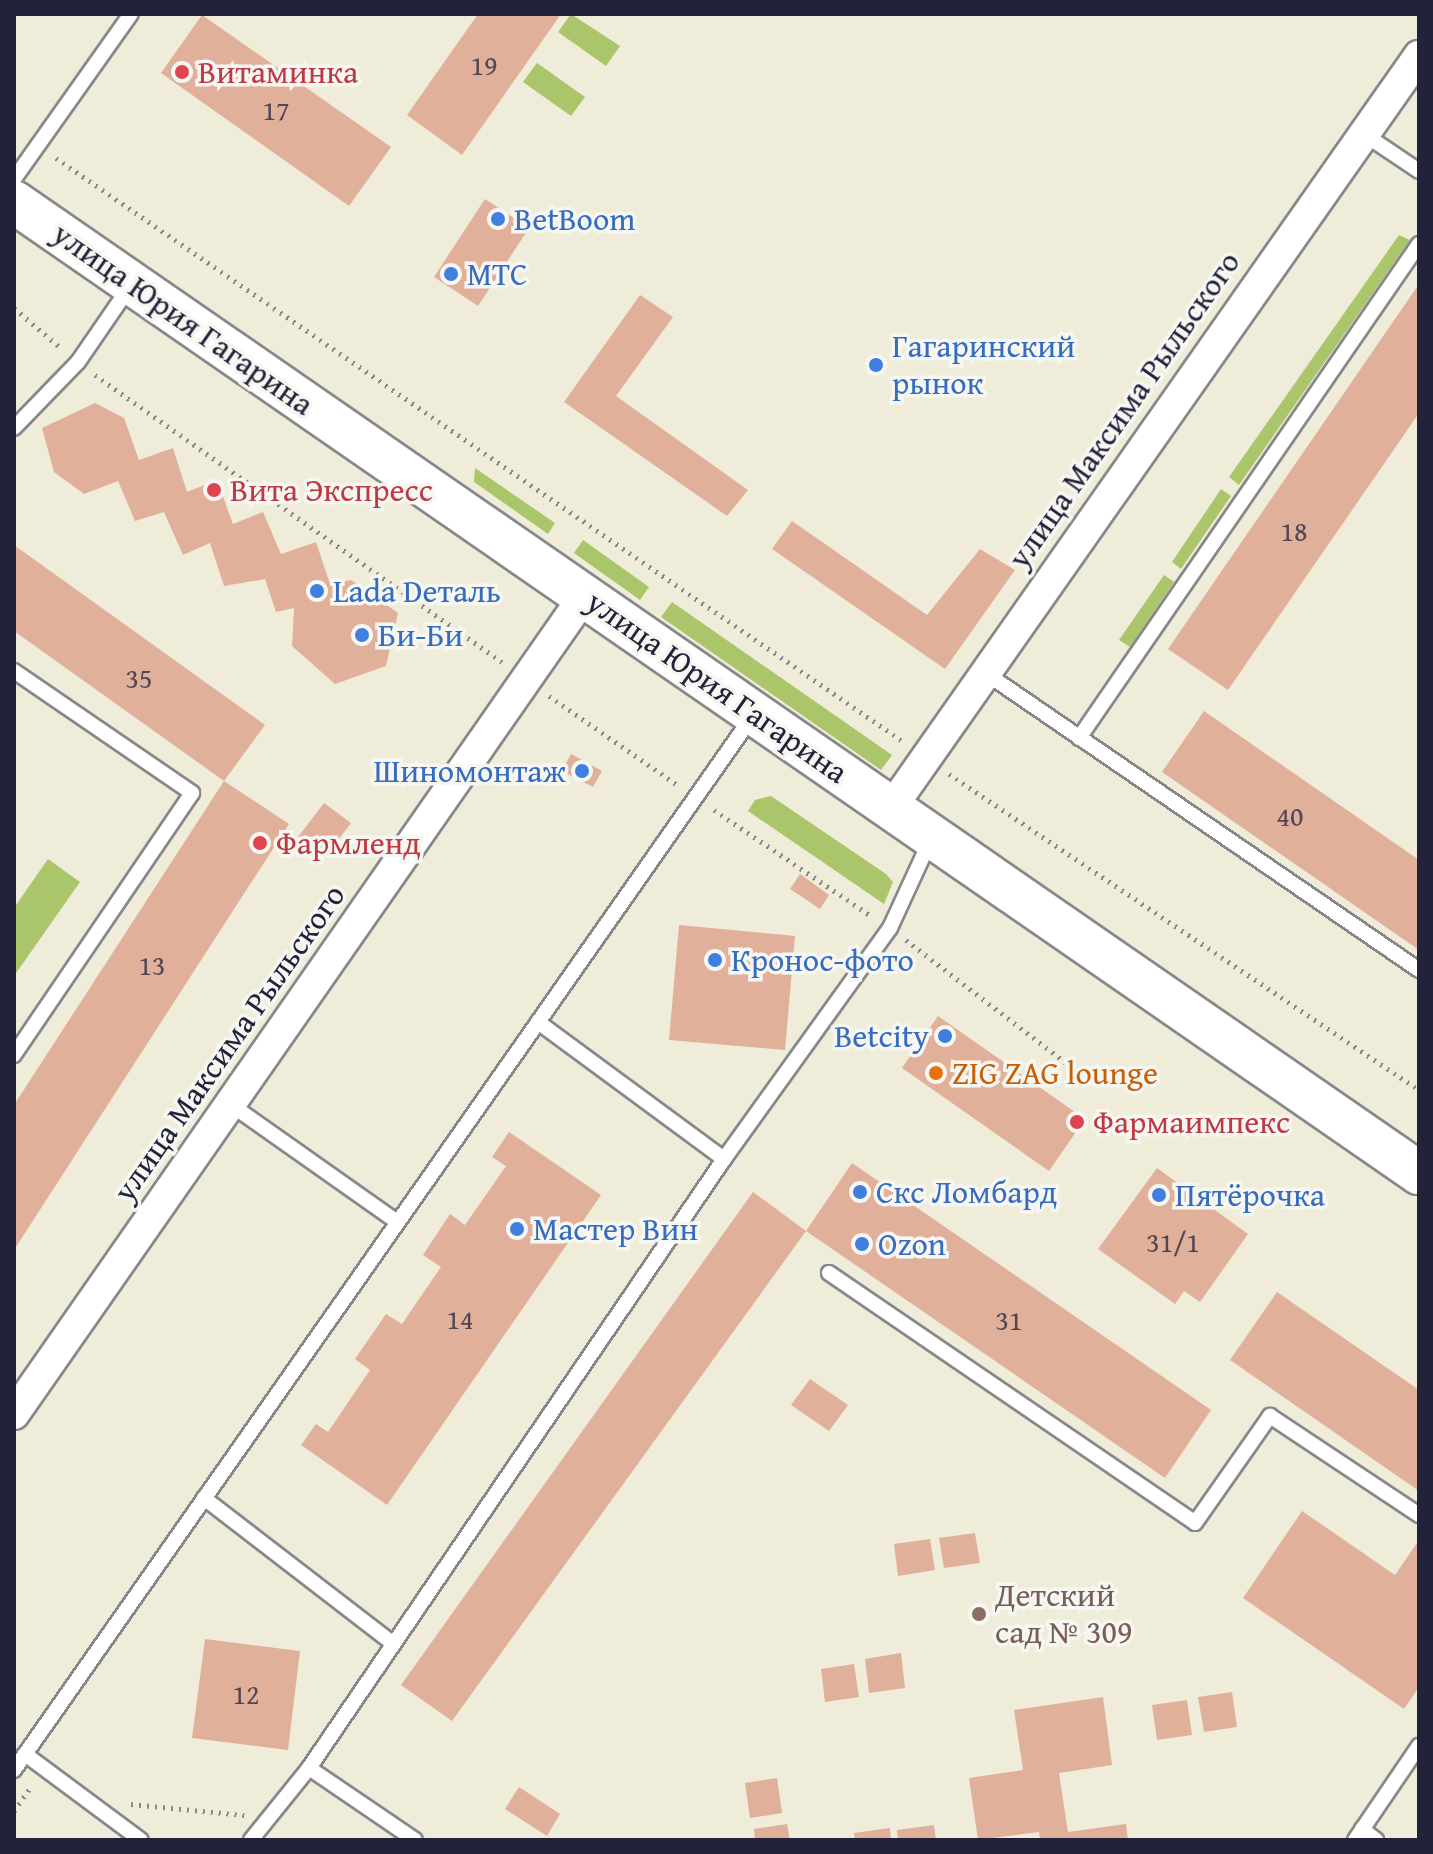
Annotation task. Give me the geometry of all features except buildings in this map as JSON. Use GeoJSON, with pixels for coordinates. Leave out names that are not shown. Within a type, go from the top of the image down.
{"type":"FeatureCollection","features":[{"type":"Feature","properties":{"kind":"main road","name":"улица Юрия Гагарина"},"geometry":{"type":"LineString","coordinates":[[14,202],[1419,1173]]}},
{"type":"Feature","properties":{"kind":"street","name":"улица Максима Рыльского"},"geometry":{"type":"LineString","coordinates":[[891,808],[984,671],[1419,56]]}},
{"type":"Feature","properties":{"kind":"street","name":"улица Максима Рыльского"},"geometry":{"type":"LineString","coordinates":[[14,1414],[585,595]]}},
{"type":"Feature","properties":{"kind":"lane"},"geometry":{"type":"LineString","coordinates":[[14,179],[131,14]]}},
{"type":"Feature","properties":{"kind":"lane"},"geometry":{"type":"LineString","coordinates":[[1364,134],[1419,171]]}},
{"type":"Feature","properties":{"kind":"lane"},"geometry":{"type":"LineString","coordinates":[[1079,738],[1419,244]]}},
{"type":"Feature","properties":{"kind":"lane"},"geometry":{"type":"LineString","coordinates":[[14,428],[78,362],[131,285]]}},
{"type":"Feature","properties":{"kind":"lane"},"geometry":{"type":"LineString","coordinates":[[14,671],[192,793],[14,1055]]}},
{"type":"Feature","properties":{"kind":"lane"},"geometry":{"type":"LineString","coordinates":[[984,671],[1419,970]]}},
{"type":"Feature","properties":{"kind":"lane"},"geometry":{"type":"LineString","coordinates":[[14,1770],[754,713]]}},
{"type":"Feature","properties":{"kind":"lane"},"geometry":{"type":"LineString","coordinates":[[251,1840],[309,1768],[391,1642],[724,1159],[890,928],[932,837]]}},
{"type":"Feature","properties":{"kind":"lane"},"geometry":{"type":"LineString","coordinates":[[538,1022],[724,1159]]}},
{"type":"Feature","properties":{"kind":"lane"},"geometry":{"type":"LineString","coordinates":[[230,1104],[397,1222]]}},
{"type":"Feature","properties":{"kind":"lane"},"geometry":{"type":"LineString","coordinates":[[829,1273],[1195,1523],[1270,1416],[1419,1515]]}},
{"type":"Feature","properties":{"kind":"lane"},"geometry":{"type":"LineString","coordinates":[[204,1498],[391,1642]]}},
{"type":"Feature","properties":{"kind":"lane"},"geometry":{"type":"LineString","coordinates":[[1376,1840],[1358,1835],[1419,1746]]}},
{"type":"Feature","properties":{"kind":"lane"},"geometry":{"type":"LineString","coordinates":[[25,1754],[141,1840]]}},
{"type":"Feature","properties":{"kind":"lane"},"geometry":{"type":"LineString","coordinates":[[309,1768],[415,1840]]}},
{"type":"Feature","properties":{"kind":"path"},"geometry":{"type":"LineString","coordinates":[[37,146],[463,434],[925,757],[1419,1090]]}},
{"type":"Feature","properties":{"kind":"path"},"geometry":{"type":"LineString","coordinates":[[121,1804],[269,1817]]}},
{"type":"Feature","properties":{"kind":"green space"},"geometry":{"type":"Polygon","coordinates":[[[571,14],[620,46],[606,66],[558,32],[571,14]]]}},
{"type":"Feature","properties":{"kind":"green space"},"geometry":{"type":"Polygon","coordinates":[[[537,63],[585,97],[571,116],[523,82],[537,63]]]}},
{"type":"Feature","properties":{"kind":"green space"},"geometry":{"type":"Polygon","coordinates":[[[1399,235],[1410,240],[1239,485],[1229,477],[1399,235]]]}},
{"type":"Feature","properties":{"kind":"green space"},"geometry":{"type":"Polygon","coordinates":[[[475,468],[555,523],[548,534],[474,482],[475,468]]]}},
{"type":"Feature","properties":{"kind":"green space"},"geometry":{"type":"Polygon","coordinates":[[[1221,489],[1231,496],[1181,569],[1172,562],[1221,489]]]}},
{"type":"Feature","properties":{"kind":"green space"},"geometry":{"type":"Polygon","coordinates":[[[583,540],[649,587],[640,600],[574,553],[583,540]]]}},
{"type":"Feature","properties":{"kind":"green space"},"geometry":{"type":"Polygon","coordinates":[[[1164,575],[1174,582],[1130,647],[1119,640],[1164,575]]]}},
{"type":"Feature","properties":{"kind":"green space"},"geometry":{"type":"Polygon","coordinates":[[[672,602],[892,755],[881,770],[661,617],[672,602]]]}},
{"type":"Feature","properties":{"kind":"green space"},"geometry":{"type":"Polygon","coordinates":[[[771,796],[886,874],[893,882],[884,904],[748,811],[755,800],[771,796]]]}},
{"type":"Feature","properties":{"kind":"green space"},"geometry":{"type":"Polygon","coordinates":[[[48,859],[80,882],[14,976],[14,908],[48,859]]]}},
{"type":"Feature","properties":{"kind":"place","name":"Витаминка"},"geometry":{"type":"Point","coordinates":[182,72]}},
{"type":"Feature","properties":{"kind":"place","name":"BetBoom"},"geometry":{"type":"Point","coordinates":[498,219]}},
{"type":"Feature","properties":{"kind":"place","name":"МТС"},"geometry":{"type":"Point","coordinates":[451,274]}},
{"type":"Feature","properties":{"kind":"place","name":"Гагаринский рынок"},"geometry":{"type":"Point","coordinates":[876,365]}},
{"type":"Feature","properties":{"kind":"place","name":"Вита Экспресс"},"geometry":{"type":"Point","coordinates":[214,490]}},
{"type":"Feature","properties":{"kind":"place","name":"Lada Dеталь"},"geometry":{"type":"Point","coordinates":[317,591]}},
{"type":"Feature","properties":{"kind":"place","name":"Би-Би"},"geometry":{"type":"Point","coordinates":[362,635]}},
{"type":"Feature","properties":{"kind":"place","name":"Шиномонтаж"},"geometry":{"type":"Point","coordinates":[582,771]}},
{"type":"Feature","properties":{"kind":"place","name":"Фармленд"},"geometry":{"type":"Point","coordinates":[260,843]}},
{"type":"Feature","properties":{"kind":"place","name":"Кронос-фото"},"geometry":{"type":"Point","coordinates":[715,960]}},
{"type":"Feature","properties":{"kind":"place","name":"Betcity"},"geometry":{"type":"Point","coordinates":[945,1036]}},
{"type":"Feature","properties":{"kind":"place","name":"ZIG ZAG lounge"},"geometry":{"type":"Point","coordinates":[936,1073]}},
{"type":"Feature","properties":{"kind":"place","name":"Фармаимпекс"},"geometry":{"type":"Point","coordinates":[1077,1122]}},
{"type":"Feature","properties":{"kind":"place","name":"Скс Ломбард"},"geometry":{"type":"Point","coordinates":[860,1192]}},
{"type":"Feature","properties":{"kind":"place","name":"Пятёрочка"},"geometry":{"type":"Point","coordinates":[1159,1195]}},
{"type":"Feature","properties":{"kind":"place","name":"Мастер Вин"},"geometry":{"type":"Point","coordinates":[517,1229]}},
{"type":"Feature","properties":{"kind":"place","name":"Ozon"},"geometry":{"type":"Point","coordinates":[862,1244]}},
{"type":"Feature","properties":{"kind":"place","name":"Детский сад № 309"},"geometry":{"type":"Point","coordinates":[979,1614]}}]}
